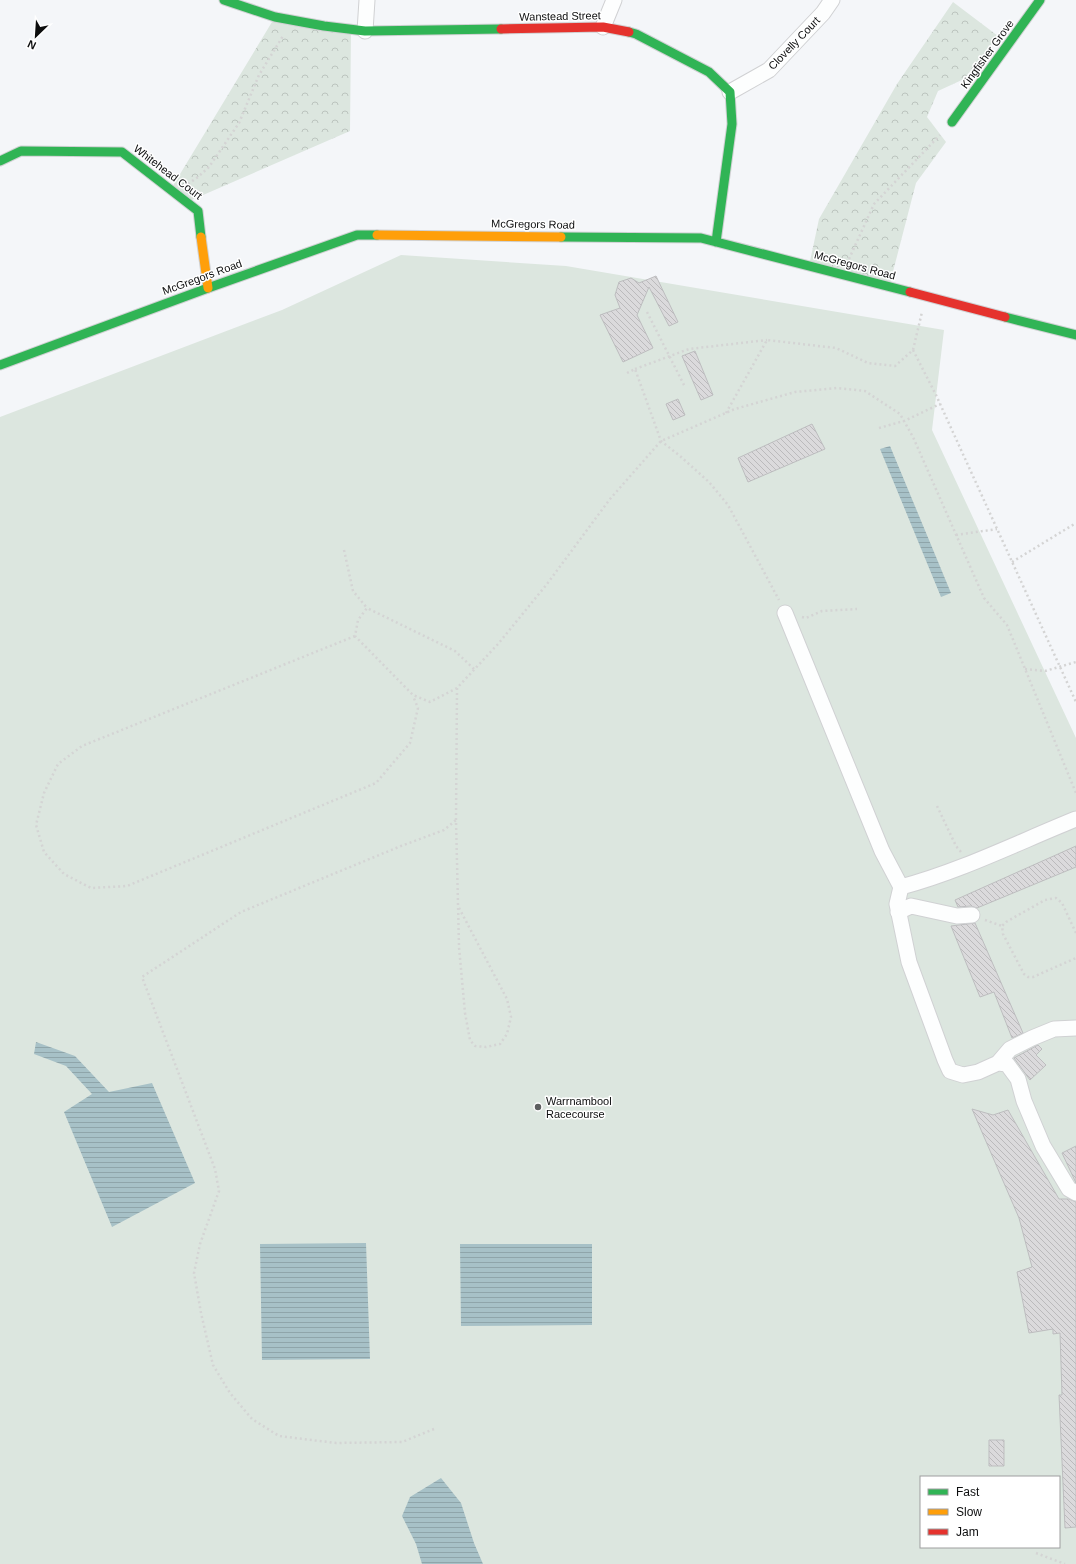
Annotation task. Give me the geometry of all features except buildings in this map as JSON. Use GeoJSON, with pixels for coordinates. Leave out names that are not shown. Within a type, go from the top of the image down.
{"type":"FeatureCollection","features":[{"type":"Feature","properties":{"kind":"street","name":"Wanstead Street"},"geometry":{"type":"LineString","coordinates":[[224,0],[275,17],[324,26],[365,31],[603,26],[636,34],[708,72],[730,92]]}},
{"type":"Feature","properties":{"kind":"street"},"geometry":{"type":"LineString","coordinates":[[365,31],[367,0]]}},
{"type":"Feature","properties":{"kind":"street"},"geometry":{"type":"LineString","coordinates":[[603,26],[614,0]]}},
{"type":"Feature","properties":{"kind":"street","name":"Clovelly Court"},"geometry":{"type":"LineString","coordinates":[[730,92],[769,70],[823,13],[832,0]]}},
{"type":"Feature","properties":{"kind":"street","name":"Kingfisher Grove"},"geometry":{"type":"LineString","coordinates":[[952,122],[1040,0]]}},
{"type":"Feature","properties":{"kind":"street"},"geometry":{"type":"LineString","coordinates":[[716,242],[732,124],[730,92]]}},
{"type":"Feature","properties":{"kind":"street","name":"Whitehead Court"},"geometry":{"type":"LineString","coordinates":[[0,161],[21,151],[122,152],[198,211],[208,288]]}},
{"type":"Feature","properties":{"kind":"street","name":"McGregors Road"},"geometry":{"type":"LineString","coordinates":[[0,365],[357,234],[701,238],[1076,335]]}},
{"type":"Feature","properties":{"kind":"street"},"geometry":{"type":"LineString","coordinates":[[785,613],[882,851],[901,887],[897,904],[909,962],[950,1071],[963,1075],[978,1072],[998,1062],[1010,1049],[1032,1038],[1054,1029],[1076,1028]]}},
{"type":"Feature","properties":{"kind":"street"},"geometry":{"type":"LineString","coordinates":[[901,887],[920,882],[1076,819]]}},
{"type":"Feature","properties":{"kind":"street"},"geometry":{"type":"LineString","coordinates":[[898,912],[911,906],[957,916],[972,915]]}},
{"type":"Feature","properties":{"kind":"street"},"geometry":{"type":"LineString","coordinates":[[998,1062],[1007,1064],[1018,1079],[1024,1101],[1043,1146],[1069,1189],[1076,1193]]}},
{"type":"Feature","properties":{"kind":"path"},"geometry":{"type":"LineString","coordinates":[[175,192],[198,177],[209,167],[239,123],[259,75],[284,35]]}},
{"type":"Feature","properties":{"kind":"path"},"geometry":{"type":"LineString","coordinates":[[842,274],[874,204],[952,122]]}},
{"type":"Feature","properties":{"kind":"path"},"geometry":{"type":"LineString","coordinates":[[627,373],[689,349],[767,340],[836,348],[868,363],[895,366],[913,350],[925,296]]}},
{"type":"Feature","properties":{"kind":"path"},"geometry":{"type":"LineString","coordinates":[[647,312],[685,387]]}},
{"type":"Feature","properties":{"kind":"path"},"geometry":{"type":"LineString","coordinates":[[725,414],[767,340]]}},
{"type":"Feature","properties":{"kind":"path"},"geometry":{"type":"LineString","coordinates":[[913,350],[940,404],[1076,702]]}},
{"type":"Feature","properties":{"kind":"path"},"geometry":{"type":"LineString","coordinates":[[635,369],[661,441],[709,482],[728,505],[785,613],[806,618],[822,611],[857,609]]}},
{"type":"Feature","properties":{"kind":"path"},"geometry":{"type":"LineString","coordinates":[[355,636],[413,695],[430,702],[456,688],[498,644],[547,584],[610,499],[661,441],[735,409],[795,392],[837,388],[865,391],[900,414],[913,437],[984,598],[1007,625],[1076,793]]}},
{"type":"Feature","properties":{"kind":"path"},"geometry":{"type":"LineString","coordinates":[[879,428],[904,421],[940,404]]}},
{"type":"Feature","properties":{"kind":"path"},"geometry":{"type":"LineString","coordinates":[[1012,562],[1076,523]]}},
{"type":"Feature","properties":{"kind":"path"},"geometry":{"type":"LineString","coordinates":[[956,535],[997,529]]}},
{"type":"Feature","properties":{"kind":"path"},"geometry":{"type":"LineString","coordinates":[[344,550],[353,591],[367,608],[456,651],[474,669]]}},
{"type":"Feature","properties":{"kind":"path"},"geometry":{"type":"LineString","coordinates":[[355,636],[358,620],[367,608]]}},
{"type":"Feature","properties":{"kind":"path"},"geometry":{"type":"LineString","coordinates":[[355,636],[82,746],[58,764],[44,793],[36,825],[44,852],[64,874],[91,888],[127,886],[329,803],[376,783],[410,743],[418,708],[413,695]]}},
{"type":"Feature","properties":{"kind":"path"},"geometry":{"type":"LineString","coordinates":[[1025,669],[1045,671],[1061,668],[1076,662]]}},
{"type":"Feature","properties":{"kind":"path"},"geometry":{"type":"LineString","coordinates":[[456,688],[456,820],[458,906],[465,1013],[470,1040],[475,1046],[486,1047],[500,1044],[507,1034],[511,1017],[507,999],[458,906]]}},
{"type":"Feature","properties":{"kind":"path"},"geometry":{"type":"LineString","coordinates":[[937,806],[956,846],[971,862]]}},
{"type":"Feature","properties":{"kind":"path"},"geometry":{"type":"LineString","coordinates":[[434,1429],[402,1442],[336,1444],[279,1436],[252,1419],[230,1392],[213,1365],[200,1313],[194,1273],[200,1244],[219,1191],[215,1169],[142,977],[241,912],[444,830],[456,820]]}},
{"type":"Feature","properties":{"kind":"path"},"geometry":{"type":"LineString","coordinates":[[1002,926],[1006,922],[1045,900],[1056,898],[1062,903],[1076,933]]}},
{"type":"Feature","properties":{"kind":"path"},"geometry":{"type":"LineString","coordinates":[[972,915],[1002,926]]}},
{"type":"Feature","properties":{"kind":"path"},"geometry":{"type":"LineString","coordinates":[[1002,926],[1003,934],[1024,974],[1028,977],[1033,977],[1076,958]]}},
{"type":"Feature","properties":{"kind":"path"},"geometry":{"type":"LineString","coordinates":[[1036,1553],[1065,1564]]}},
{"type":"Feature","properties":{"kind":"green space"},"geometry":{"type":"Polygon","coordinates":[[[953,2],[998,36],[964,79],[938,91],[927,117],[946,142],[916,183],[889,287],[809,266],[819,219],[897,84],[953,2]]]}},
{"type":"Feature","properties":{"kind":"green space"},"geometry":{"type":"Polygon","coordinates":[[[275,17],[351,29],[350,131],[187,202],[171,189],[275,17]]]}},
{"type":"Feature","properties":{"kind":"green space","name":"Warrnambool Racecourse"},"geometry":{"type":"Polygon","coordinates":[[[401,255],[566,266],[944,330],[932,430],[1076,738],[1076,1564],[0,1564],[0,417],[282,310],[401,255]]]}},
{"type":"Feature","properties":{"kind":"water"},"geometry":{"type":"Polygon","coordinates":[[[890,446],[951,593],[941,597],[880,449],[890,446]]]}},
{"type":"Feature","properties":{"kind":"water"},"geometry":{"type":"Polygon","coordinates":[[[36,1042],[75,1056],[109,1092],[152,1083],[195,1183],[112,1227],[64,1112],[92,1094],[66,1066],[34,1054],[36,1042]]]}},
{"type":"Feature","properties":{"kind":"water"},"geometry":{"type":"Polygon","coordinates":[[[366,1243],[370,1359],[262,1360],[260,1244],[366,1243]]]}},
{"type":"Feature","properties":{"kind":"water"},"geometry":{"type":"Polygon","coordinates":[[[460,1244],[592,1244],[592,1325],[461,1326],[460,1244]]]}},
{"type":"Feature","properties":{"kind":"water"},"geometry":{"type":"Polygon","coordinates":[[[441,1478],[461,1503],[474,1543],[483,1564],[422,1564],[416,1544],[402,1516],[410,1497],[441,1478]]]}},
{"type":"Feature","properties":{"kind":"traffic: fast"},"geometry":{"type":"LineString","coordinates":[[224,0],[275,17],[324,26],[365,31],[501,29]]}},
{"type":"Feature","properties":{"kind":"traffic: fast"},"geometry":{"type":"LineString","coordinates":[[952,122],[1040,0]]}},
{"type":"Feature","properties":{"kind":"traffic: fast"},"geometry":{"type":"LineString","coordinates":[[629,32],[636,34],[709,72],[730,92],[732,124],[716,242]]}},
{"type":"Feature","properties":{"kind":"traffic: fast"},"geometry":{"type":"LineString","coordinates":[[0,161],[21,151],[122,152],[198,211],[201,237]]}},
{"type":"Feature","properties":{"kind":"traffic: fast"},"geometry":{"type":"LineString","coordinates":[[0,365],[357,235],[377,235]]}},
{"type":"Feature","properties":{"kind":"traffic: fast"},"geometry":{"type":"LineString","coordinates":[[561,237],[701,238],[910,292]]}},
{"type":"Feature","properties":{"kind":"traffic: fast"},"geometry":{"type":"LineString","coordinates":[[1005,317],[1076,335]]}},
{"type":"Feature","properties":{"kind":"traffic: slow"},"geometry":{"type":"LineString","coordinates":[[377,235],[561,237]]}},
{"type":"Feature","properties":{"kind":"traffic: slow"},"geometry":{"type":"LineString","coordinates":[[201,237],[208,288]]}},
{"type":"Feature","properties":{"kind":"traffic: jam"},"geometry":{"type":"LineString","coordinates":[[501,29],[603,27],[629,32]]}},
{"type":"Feature","properties":{"kind":"traffic: jam"},"geometry":{"type":"LineString","coordinates":[[910,292],[1005,317]]}},
{"type":"Feature","properties":{"kind":"place","name":"Warrnambool Racecourse"},"geometry":{"type":"Point","coordinates":[538,1107]}}]}
